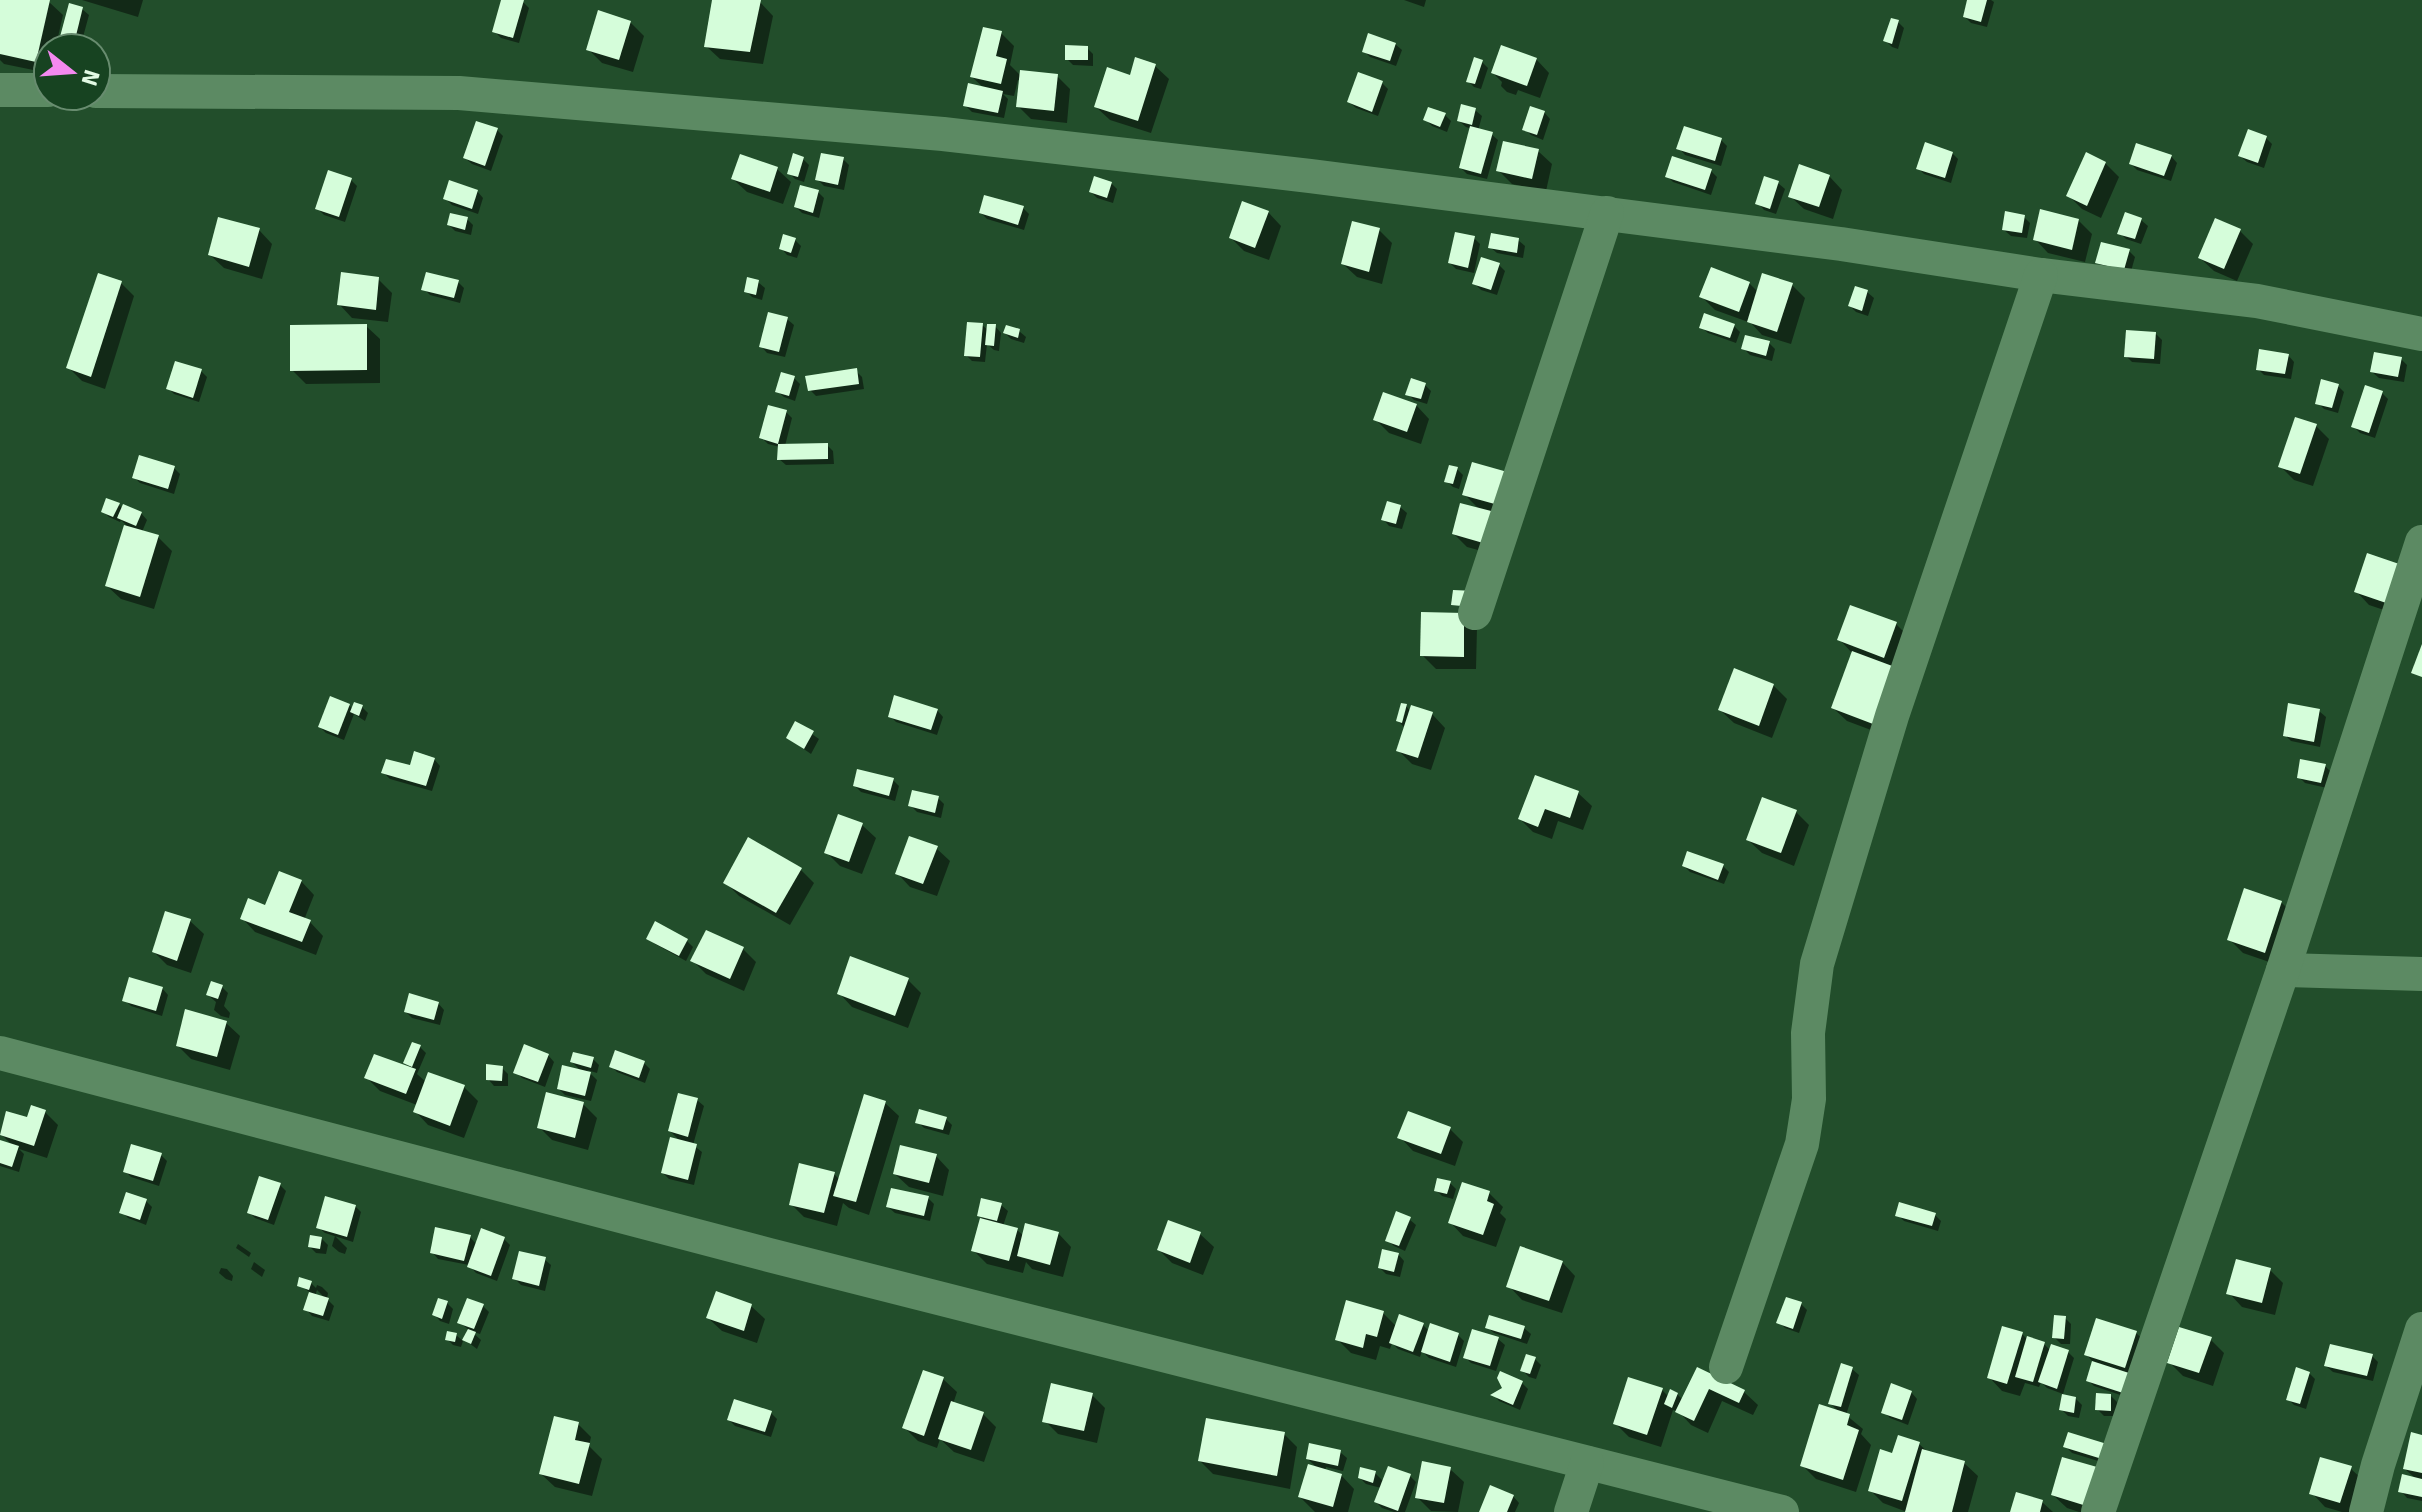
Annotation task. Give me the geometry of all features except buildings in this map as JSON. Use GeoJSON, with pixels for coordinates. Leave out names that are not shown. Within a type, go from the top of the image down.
{"type":"FeatureCollection","features":[{"type":"Feature","properties":{"kind":"street"},"geometry":{"type":"LineString","coordinates":[[0,90],[32,90]]}},
{"type":"Feature","properties":{"kind":"street"},"geometry":{"type":"LineString","coordinates":[[112,91],[459,93],[943,134],[1187,161],[1841,244],[2041,275],[2257,301],[2422,334]]}},
{"type":"Feature","properties":{"kind":"street"},"geometry":{"type":"LineString","coordinates":[[1475,613],[1607,213]]}},
{"type":"Feature","properties":{"kind":"street"},"geometry":{"type":"LineString","coordinates":[[1726,1367],[1802,1144],[1809,1099],[1808,1033],[1817,964],[1892,716],[2041,275]]}},
{"type":"Feature","properties":{"kind":"street"},"geometry":{"type":"LineString","coordinates":[[2098,1512],[2283,970],[2422,542]]}},
{"type":"Feature","properties":{"kind":"street"},"geometry":{"type":"LineString","coordinates":[[2283,970],[2422,974]]}},
{"type":"Feature","properties":{"kind":"street"},"geometry":{"type":"LineString","coordinates":[[0,1053],[769,1255],[1782,1512]]}},
{"type":"Feature","properties":{"kind":"street"},"geometry":{"type":"LineString","coordinates":[[2366,1512],[2422,1329]]}},
{"type":"Feature","properties":{"kind":"street"},"geometry":{"type":"LineString","coordinates":[[1571,1512],[1587,1463]]}}]}
